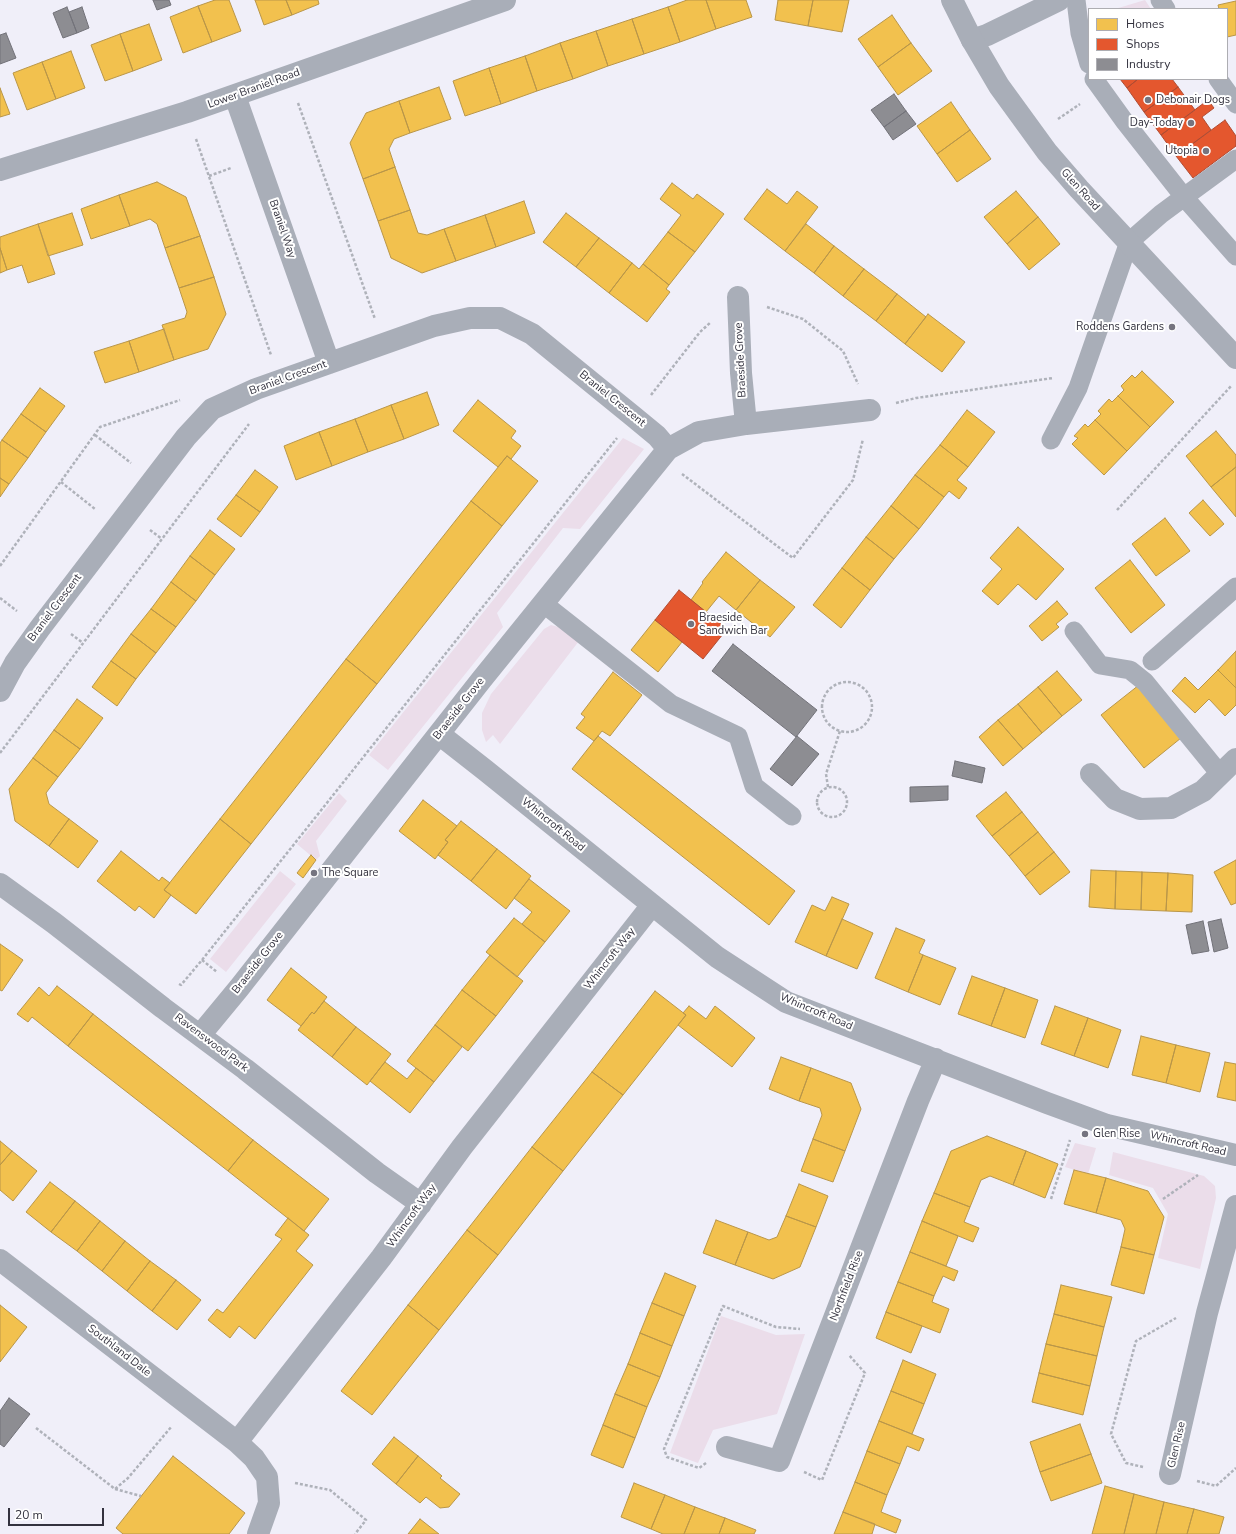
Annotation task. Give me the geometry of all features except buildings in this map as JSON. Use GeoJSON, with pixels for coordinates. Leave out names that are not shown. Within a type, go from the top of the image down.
{"type":"FeatureCollection","features":[{"type":"Feature","properties":{"kind":"street","name":"Lower Braniel Road"},"geometry":{"type":"LineString","coordinates":[[0,170],[235,96],[289,77],[465,7],[505,0]]}},
{"type":"Feature","properties":{"kind":"street","name":"Glen Road"},"geometry":{"type":"LineString","coordinates":[[952,0],[972,40],[999,86],[1047,152],[1079,189],[1236,358]]}},
{"type":"Feature","properties":{"kind":"street"},"geometry":{"type":"LineString","coordinates":[[972,40],[987,35],[1059,0]]}},
{"type":"Feature","properties":{"kind":"street","name":"Braniel Way"},"geometry":{"type":"LineString","coordinates":[[235,96],[329,362]]}},
{"type":"Feature","properties":{"kind":"street","name":"Braeside Grove"},"geometry":{"type":"LineString","coordinates":[[738,297],[741,373],[746,424]]}},
{"type":"Feature","properties":{"kind":"street","name":"Braniel Crescent"},"geometry":{"type":"LineString","coordinates":[[0,691],[14,663],[29,642],[186,437],[212,409],[256,389],[329,362],[434,326],[470,318],[500,318],[532,334],[634,417],[657,436],[665,454]]}},
{"type":"Feature","properties":{"kind":"street","name":"Braeside Grove"},"geometry":{"type":"LineString","coordinates":[[201,1034],[239,988],[482,679],[665,454],[699,432],[746,424],[870,410]]}},
{"type":"Feature","properties":{"kind":"street","name":"Whincroft Road"},"geometry":{"type":"LineString","coordinates":[[439,734],[486,770],[717,958],[786,1002],[1107,1125],[1236,1155]]}},
{"type":"Feature","properties":{"kind":"street"},"geometry":{"type":"LineString","coordinates":[[1091,774],[1115,799],[1140,809],[1171,808],[1203,791],[1236,759]]}},
{"type":"Feature","properties":{"kind":"street","name":"Ravenswood Park"},"geometry":{"type":"LineString","coordinates":[[0,884],[54,923],[163,1008],[201,1034],[377,1173],[421,1204]]}},
{"type":"Feature","properties":{"kind":"street","name":"Whincroft Way"},"geometry":{"type":"LineString","coordinates":[[237,1442],[381,1258],[462,1147],[652,905]]}},
{"type":"Feature","properties":{"kind":"street","name":"Northfield Rise"},"geometry":{"type":"LineString","coordinates":[[726,1447],[779,1461],[918,1101],[936,1059]]}},
{"type":"Feature","properties":{"kind":"street","name":"Glen Rise"},"geometry":{"type":"LineString","coordinates":[[1170,1474],[1207,1313],[1236,1206]]}},
{"type":"Feature","properties":{"kind":"street","name":"Southland Dale"},"geometry":{"type":"LineString","coordinates":[[0,1260],[237,1442]]}},
{"type":"Feature","properties":{"kind":"street"},"geometry":{"type":"LineString","coordinates":[[237,1442],[254,1458],[267,1477],[270,1503],[258,1534]]}},
{"type":"Feature","properties":{"kind":"lane"},"geometry":{"type":"LineString","coordinates":[[1076,0],[1080,33],[1088,61]]}},
{"type":"Feature","properties":{"kind":"lane"},"geometry":{"type":"LineString","coordinates":[[1095,80],[1125,122],[1184,197],[1236,256]]}},
{"type":"Feature","properties":{"kind":"lane"},"geometry":{"type":"LineString","coordinates":[[1219,80],[1236,104]]}},
{"type":"Feature","properties":{"kind":"lane"},"geometry":{"type":"LineString","coordinates":[[1051,440],[1078,388],[1129,242],[1161,214],[1236,160]]}},
{"type":"Feature","properties":{"kind":"lane"},"geometry":{"type":"LineString","coordinates":[[1152,661],[1236,587]]}},
{"type":"Feature","properties":{"kind":"lane"},"geometry":{"type":"LineString","coordinates":[[544,604],[671,704],[738,736],[754,786],[792,816]]}},
{"type":"Feature","properties":{"kind":"lane"},"geometry":{"type":"LineString","coordinates":[[1074,631],[1100,665],[1130,670],[1145,682],[1220,774]]}},
{"type":"Feature","properties":{"kind":"path"},"geometry":{"type":"LineString","coordinates":[[289,77],[384,344]]}},
{"type":"Feature","properties":{"kind":"path"},"geometry":{"type":"LineString","coordinates":[[187,112],[279,380]]}},
{"type":"Feature","properties":{"kind":"path"},"geometry":{"type":"LineString","coordinates":[[176,984],[181,985],[202,960],[700,332],[738,297],[803,320],[843,351],[870,410],[853,480],[793,558],[665,454]]}},
{"type":"Feature","properties":{"kind":"path"},"geometry":{"type":"LineString","coordinates":[[870,410],[916,398],[1056,377]]}},
{"type":"Feature","properties":{"kind":"path"},"geometry":{"type":"LineString","coordinates":[[1117,510],[1236,380]]}},
{"type":"Feature","properties":{"kind":"path"},"geometry":{"type":"LineString","coordinates":[[0,754],[251,422],[256,389]]}},
{"type":"Feature","properties":{"kind":"path"},"geometry":{"type":"LineString","coordinates":[[0,566],[100,427],[193,396],[212,409]]}},
{"type":"Feature","properties":{"kind":"path"},"geometry":{"type":"LineString","coordinates":[[95,434],[153,480]]}},
{"type":"Feature","properties":{"kind":"path"},"geometry":{"type":"LineString","coordinates":[[61,482],[117,526]]}},
{"type":"Feature","properties":{"kind":"path"},"geometry":{"type":"LineString","coordinates":[[851,683],[859,685],[870,697],[870,713],[867,720],[859,728],[848,732],[840,731],[832,727],[826,721],[823,714],[823,701],[828,690],[835,685],[851,683]]}},
{"type":"Feature","properties":{"kind":"path"},"geometry":{"type":"LineString","coordinates":[[828,787],[826,774],[840,731]]}},
{"type":"Feature","properties":{"kind":"path"},"geometry":{"type":"LineString","coordinates":[[828,787],[838,788],[846,795],[847,805],[838,816],[828,817],[820,812],[818,808],[817,798],[823,789],[828,787]]}},
{"type":"Feature","properties":{"kind":"path"},"geometry":{"type":"LineString","coordinates":[[202,960],[219,972]]}},
{"type":"Feature","properties":{"kind":"path"},"geometry":{"type":"LineString","coordinates":[[1051,1199],[1072,1136]]}},
{"type":"Feature","properties":{"kind":"path"},"geometry":{"type":"LineString","coordinates":[[1163,1199],[1199,1174]]}},
{"type":"Feature","properties":{"kind":"path"},"geometry":{"type":"LineString","coordinates":[[726,1447],[699,1468],[667,1457],[664,1449],[723,1306],[776,1327],[798,1330],[803,1327]]}},
{"type":"Feature","properties":{"kind":"path"},"geometry":{"type":"LineString","coordinates":[[115,1489],[128,1478],[175,1422]]}},
{"type":"Feature","properties":{"kind":"path"},"geometry":{"type":"LineString","coordinates":[[36,1428],[115,1489],[141,1496]]}},
{"type":"Feature","properties":{"kind":"path"},"geometry":{"type":"LineString","coordinates":[[267,1477],[330,1490],[366,1520],[355,1534]]}},
{"type":"Feature","properties":{"kind":"shaded area"},"geometry":{"type":"Polygon","coordinates":[[[1145,0],[1150,8],[1118,8],[1145,0]]]}},
{"type":"Feature","properties":{"kind":"shaded area"},"geometry":{"type":"Polygon","coordinates":[[[623,438],[644,449],[580,529],[563,528],[497,613],[503,627],[388,770],[369,755],[623,438]]]}},
{"type":"Feature","properties":{"kind":"shaded area"},"geometry":{"type":"Polygon","coordinates":[[[551,625],[562,628],[579,641],[500,744],[493,735],[486,742],[482,730],[482,713],[491,694],[544,629],[551,625]]]}},
{"type":"Feature","properties":{"kind":"shaded area"},"geometry":{"type":"Polygon","coordinates":[[[339,793],[347,801],[316,841],[320,856],[316,860],[297,844],[339,793]]]}},
{"type":"Feature","properties":{"kind":"shaded area"},"geometry":{"type":"Polygon","coordinates":[[[280,871],[296,884],[226,972],[210,959],[280,871]]]}},
{"type":"Feature","properties":{"kind":"shaded area"},"geometry":{"type":"Polygon","coordinates":[[[1075,1143],[1096,1148],[1088,1174],[1065,1167],[1075,1143]]]}},
{"type":"Feature","properties":{"kind":"shaded area"},"geometry":{"type":"Polygon","coordinates":[[[1113,1152],[1204,1176],[1215,1186],[1216,1198],[1200,1269],[1158,1258],[1168,1214],[1153,1188],[1109,1175],[1113,1152]]]}},
{"type":"Feature","properties":{"kind":"shaded area"},"geometry":{"type":"Polygon","coordinates":[[[721,1316],[776,1335],[805,1334],[777,1414],[713,1430],[698,1463],[670,1453],[721,1316]]]}},
{"type":"Feature","properties":{"kind":"place","name":"Debonair Dogs"},"geometry":{"type":"Point","coordinates":[1148,100]}},
{"type":"Feature","properties":{"kind":"place","name":"Day-Today"},"geometry":{"type":"Point","coordinates":[1191,123]}},
{"type":"Feature","properties":{"kind":"place","name":"Utopia"},"geometry":{"type":"Point","coordinates":[1206,151]}},
{"type":"Feature","properties":{"kind":"place","name":"Roddens Gardens"},"geometry":{"type":"Point","coordinates":[1172,327]}},
{"type":"Feature","properties":{"kind":"place","name":"Braeside Sandwich Bar"},"geometry":{"type":"Point","coordinates":[691,624]}},
{"type":"Feature","properties":{"kind":"place","name":"The Square"},"geometry":{"type":"Point","coordinates":[314,873]}},
{"type":"Feature","properties":{"kind":"place","name":"Glen Rise"},"geometry":{"type":"Point","coordinates":[1085,1134]}}]}
